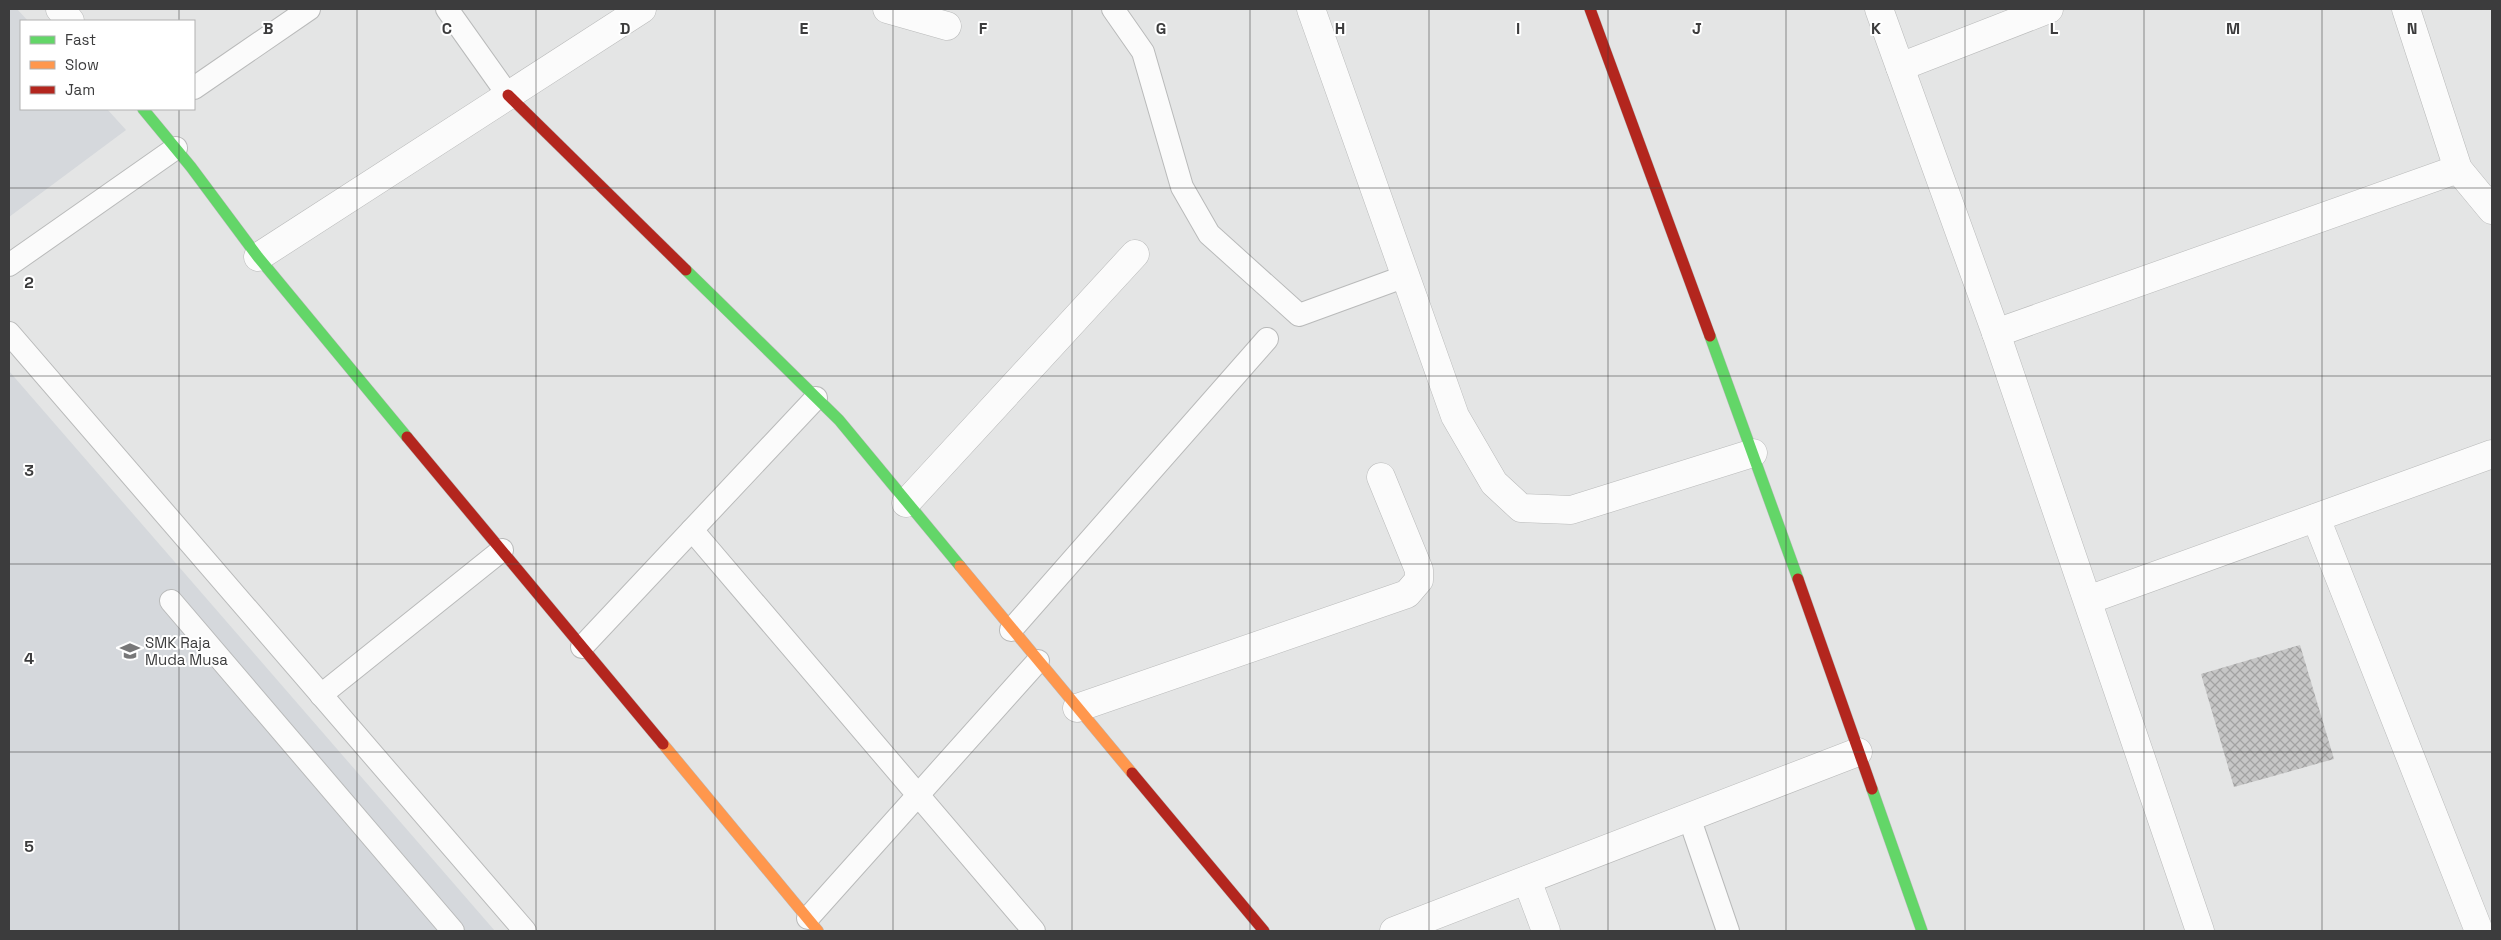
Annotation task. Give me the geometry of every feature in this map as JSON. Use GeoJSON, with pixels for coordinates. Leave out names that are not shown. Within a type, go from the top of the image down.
{"type":"FeatureCollection","features":[{"type":"Feature","properties":{"kind":"street"},"geometry":{"type":"LineString","coordinates":[[60,9],[69,20]]}},
{"type":"Feature","properties":{"kind":"street"},"geometry":{"type":"LineString","coordinates":[[258,257],[642,9]]}},
{"type":"Feature","properties":{"kind":"street"},"geometry":{"type":"LineString","coordinates":[[887,9],[947,26]]}},
{"type":"Feature","properties":{"kind":"street"},"geometry":{"type":"LineString","coordinates":[[1311,9],[1455,416],[1494,484],[1521,508],[1571,510],[1753,454]]}},
{"type":"Feature","properties":{"kind":"street"},"geometry":{"type":"LineString","coordinates":[[1590,9],[1753,454],[1922,931]]}},
{"type":"Feature","properties":{"kind":"street"},"geometry":{"type":"LineString","coordinates":[[1879,9],[1996,333],[2200,931]]}},
{"type":"Feature","properties":{"kind":"street"},"geometry":{"type":"LineString","coordinates":[[1900,66],[2049,9]]}},
{"type":"Feature","properties":{"kind":"street"},"geometry":{"type":"LineString","coordinates":[[2406,9],[2458,169],[2492,210]]}},
{"type":"Feature","properties":{"kind":"street"},"geometry":{"type":"LineString","coordinates":[[508,95],[839,420],[1011,630],[1264,931]]}},
{"type":"Feature","properties":{"kind":"street"},"geometry":{"type":"LineString","coordinates":[[152,112],[176,148],[258,257],[813,925]]}},
{"type":"Feature","properties":{"kind":"street"},"geometry":{"type":"LineString","coordinates":[[1996,333],[2458,169]]}},
{"type":"Feature","properties":{"kind":"street"},"geometry":{"type":"LineString","coordinates":[[906,503],[1135,254]]}},
{"type":"Feature","properties":{"kind":"street"},"geometry":{"type":"LineString","coordinates":[[2088,600],[2492,454]]}},
{"type":"Feature","properties":{"kind":"street"},"geometry":{"type":"LineString","coordinates":[[1077,708],[1407,594],[1419,580],[1419,570],[1380,477]]}},
{"type":"Feature","properties":{"kind":"street"},"geometry":{"type":"LineString","coordinates":[[2316,518],[2479,931]]}},
{"type":"Feature","properties":{"kind":"street"},"geometry":{"type":"LineString","coordinates":[[1394,931],[1858,752]]}},
{"type":"Feature","properties":{"kind":"street"},"geometry":{"type":"LineString","coordinates":[[1527,880],[1546,931]]}},
{"type":"Feature","properties":{"kind":"lane"},"geometry":{"type":"LineString","coordinates":[[195,87],[309,9]]}},
{"type":"Feature","properties":{"kind":"lane"},"geometry":{"type":"LineString","coordinates":[[447,9],[508,95]]}},
{"type":"Feature","properties":{"kind":"lane"},"geometry":{"type":"LineString","coordinates":[[1113,9],[1143,52],[1182,187],[1209,234],[1299,315],[1406,276]]}},
{"type":"Feature","properties":{"kind":"lane"},"geometry":{"type":"LineString","coordinates":[[9,265],[176,148]]}},
{"type":"Feature","properties":{"kind":"lane"},"geometry":{"type":"LineString","coordinates":[[9,333],[525,931]]}},
{"type":"Feature","properties":{"kind":"lane"},"geometry":{"type":"LineString","coordinates":[[1011,630],[1267,339]]}},
{"type":"Feature","properties":{"kind":"lane"},"geometry":{"type":"LineString","coordinates":[[582,647],[816,398]]}},
{"type":"Feature","properties":{"kind":"lane"},"geometry":{"type":"LineString","coordinates":[[692,530],[1034,931]]}},
{"type":"Feature","properties":{"kind":"lane"},"geometry":{"type":"LineString","coordinates":[[321,695],[502,550]]}},
{"type":"Feature","properties":{"kind":"lane"},"geometry":{"type":"LineString","coordinates":[[171,601],[453,931]]}},
{"type":"Feature","properties":{"kind":"lane"},"geometry":{"type":"LineString","coordinates":[[813,925],[918,796],[1038,661]]}},
{"type":"Feature","properties":{"kind":"lane"},"geometry":{"type":"LineString","coordinates":[[1689,817],[1728,931]]}},
{"type":"Feature","properties":{"kind":"shaded area"},"geometry":{"type":"Polygon","coordinates":[[[9,9],[17,9],[27,20],[20,20],[20,110],[108,110],[126,130],[9,217],[9,9]]]}},
{"type":"Feature","properties":{"kind":"shaded area","name":"SMK Raja Muda Musa"},"geometry":{"type":"Polygon","coordinates":[[[9,371],[495,931],[9,931],[9,371]]]}},
{"type":"Feature","properties":{"kind":"building"},"geometry":{"type":"Polygon","coordinates":[[[2300,645],[2334,759],[2234,787],[2201,674],[2300,645]]]}},
{"type":"Feature","properties":{"kind":"traffic: fast"},"geometry":{"type":"LineString","coordinates":[[144,110],[191,167],[258,257],[407,437]]}},
{"type":"Feature","properties":{"kind":"traffic: fast"},"geometry":{"type":"LineString","coordinates":[[686,270],[839,420],[960,566]]}},
{"type":"Feature","properties":{"kind":"traffic: fast"},"geometry":{"type":"LineString","coordinates":[[1710,336],[1798,579]]}},
{"type":"Feature","properties":{"kind":"traffic: fast"},"geometry":{"type":"LineString","coordinates":[[1872,789],[1922,931]]}},
{"type":"Feature","properties":{"kind":"traffic: slow"},"geometry":{"type":"LineString","coordinates":[[960,566],[1132,773]]}},
{"type":"Feature","properties":{"kind":"traffic: slow"},"geometry":{"type":"LineString","coordinates":[[663,744],[818,931]]}},
{"type":"Feature","properties":{"kind":"traffic: jam"},"geometry":{"type":"LineString","coordinates":[[1590,9],[1710,336]]}},
{"type":"Feature","properties":{"kind":"traffic: jam"},"geometry":{"type":"LineString","coordinates":[[508,95],[686,270]]}},
{"type":"Feature","properties":{"kind":"traffic: jam"},"geometry":{"type":"LineString","coordinates":[[407,437],[663,744]]}},
{"type":"Feature","properties":{"kind":"traffic: jam"},"geometry":{"type":"LineString","coordinates":[[1798,579],[1872,789]]}},
{"type":"Feature","properties":{"kind":"traffic: jam"},"geometry":{"type":"LineString","coordinates":[[1132,773],[1264,931]]}},
{"type":"Feature","properties":{"kind":"place","name":"SMK Raja Muda Musa"},"geometry":{"type":"Point","coordinates":[130,651]}}]}
